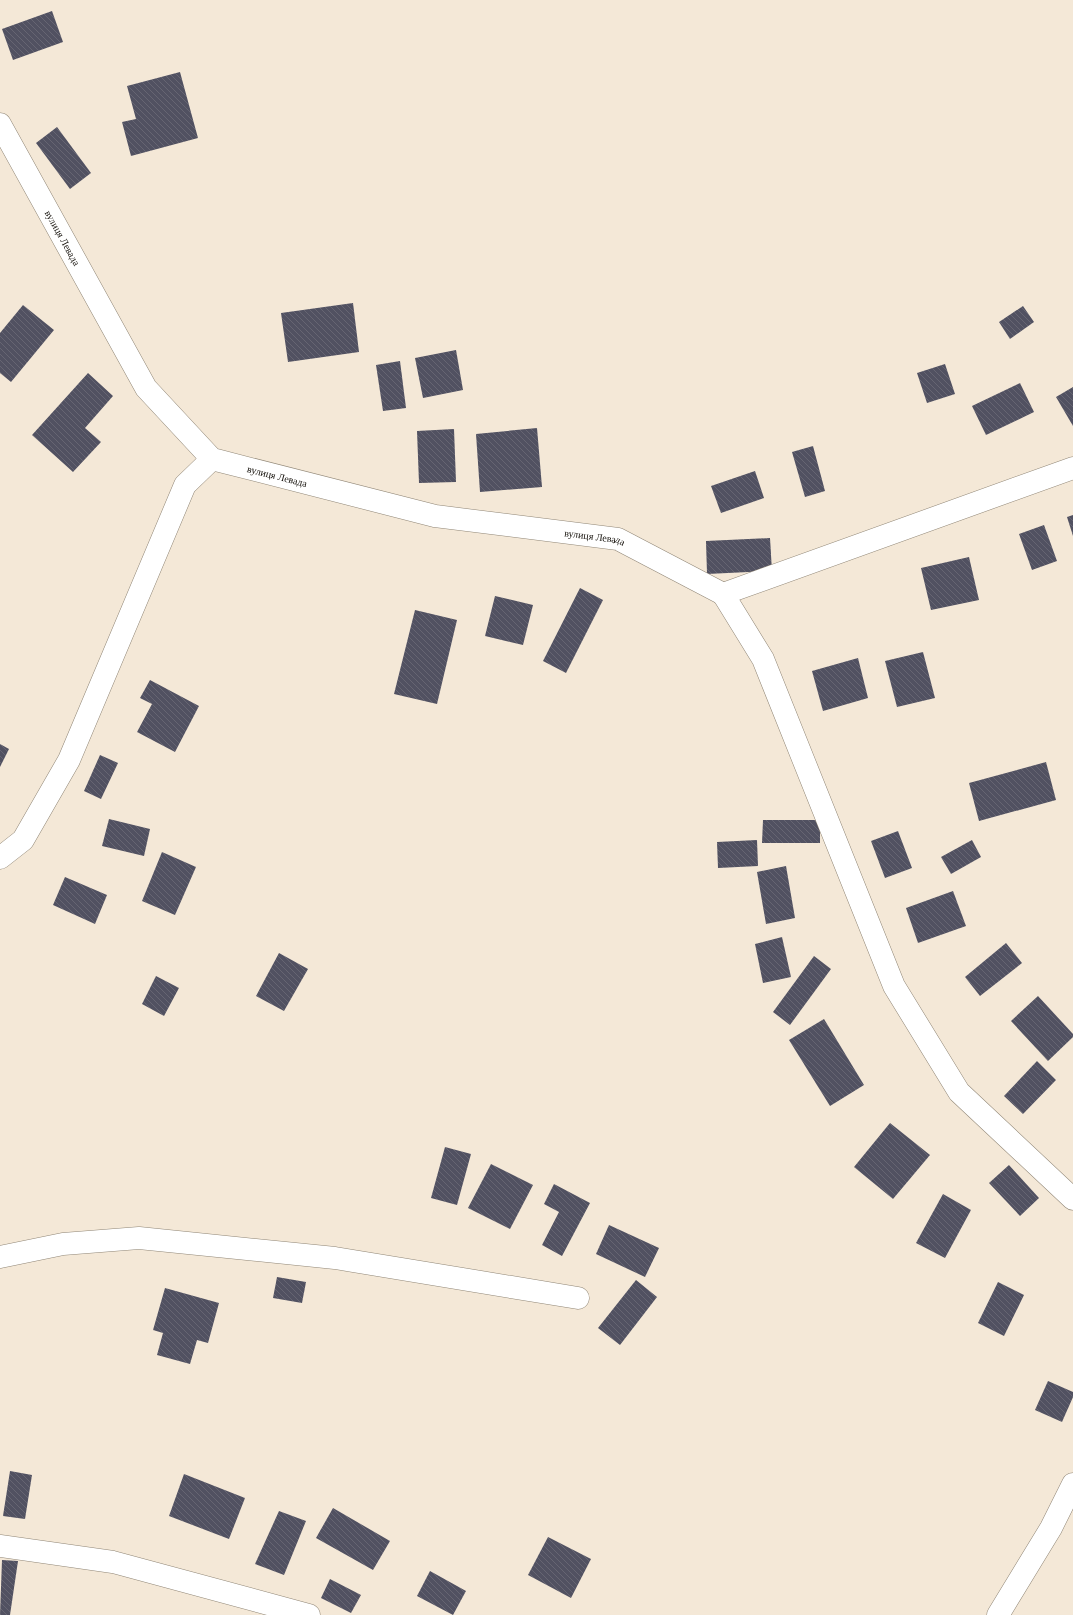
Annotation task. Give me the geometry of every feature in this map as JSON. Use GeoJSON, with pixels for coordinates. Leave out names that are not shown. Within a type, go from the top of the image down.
{"type":"FeatureCollection","features":[{"type":"Feature","properties":{"kind":"street","name":"вулиця Левада"},"geometry":{"type":"LineString","coordinates":[[0,124],[146,388],[212,460],[435,516],[618,539],[723,594]]}},
{"type":"Feature","properties":{"kind":"street"},"geometry":{"type":"LineString","coordinates":[[0,858],[23,840],[69,760],[186,485],[212,460]]}},
{"type":"Feature","properties":{"kind":"street"},"geometry":{"type":"LineString","coordinates":[[1073,468],[723,594],[763,659],[894,986],[959,1092],[1073,1199]]}},
{"type":"Feature","properties":{"kind":"street"},"geometry":{"type":"LineString","coordinates":[[0,1256],[63,1244],[139,1238],[335,1258],[578,1298]]}},
{"type":"Feature","properties":{"kind":"street"},"geometry":{"type":"LineString","coordinates":[[998,1615],[1051,1528],[1073,1484]]}},
{"type":"Feature","properties":{"kind":"street"},"geometry":{"type":"LineString","coordinates":[[0,1546],[113,1562],[309,1615]]}},
{"type":"Feature","properties":{"kind":"building"},"geometry":{"type":"Polygon","coordinates":[[[52,11],[63,42],[13,60],[2,29],[52,11]]]}},
{"type":"Feature","properties":{"kind":"building"},"geometry":{"type":"Polygon","coordinates":[[[180,72],[198,138],[131,156],[122,122],[136,119],[127,86],[180,72]]]}},
{"type":"Feature","properties":{"kind":"building"},"geometry":{"type":"Polygon","coordinates":[[[57,127],[91,173],[70,189],[36,143],[57,127]]]}},
{"type":"Feature","properties":{"kind":"building"},"geometry":{"type":"Polygon","coordinates":[[[353,303],[359,352],[288,362],[281,313],[353,303]]]}},
{"type":"Feature","properties":{"kind":"building"},"geometry":{"type":"Polygon","coordinates":[[[23,305],[54,330],[11,382],[0,373],[0,333],[23,305]]]}},
{"type":"Feature","properties":{"kind":"building"},"geometry":{"type":"Polygon","coordinates":[[[1023,306],[1034,322],[1010,339],[999,322],[1023,306]]]}},
{"type":"Feature","properties":{"kind":"building"},"geometry":{"type":"Polygon","coordinates":[[[456,350],[463,390],[423,398],[415,358],[456,350]]]}},
{"type":"Feature","properties":{"kind":"building"},"geometry":{"type":"Polygon","coordinates":[[[400,361],[406,408],[383,411],[376,365],[400,361]]]}},
{"type":"Feature","properties":{"kind":"building"},"geometry":{"type":"Polygon","coordinates":[[[945,364],[955,394],[927,403],[917,373],[945,364]]]}},
{"type":"Feature","properties":{"kind":"building"},"geometry":{"type":"Polygon","coordinates":[[[88,373],[113,396],[85,428],[101,442],[73,472],[32,435],[88,373]]]}},
{"type":"Feature","properties":{"kind":"building"},"geometry":{"type":"Polygon","coordinates":[[[1020,383],[1034,412],[986,435],[972,406],[1020,383]]]}},
{"type":"Feature","properties":{"kind":"building"},"geometry":{"type":"Polygon","coordinates":[[[1073,387],[1073,426],[1056,397],[1073,387]]]}},
{"type":"Feature","properties":{"kind":"building"},"geometry":{"type":"Polygon","coordinates":[[[537,428],[542,487],[480,492],[476,434],[537,428]]]}},
{"type":"Feature","properties":{"kind":"building"},"geometry":{"type":"Polygon","coordinates":[[[454,429],[456,482],[419,483],[417,431],[454,429]]]}},
{"type":"Feature","properties":{"kind":"building"},"geometry":{"type":"Polygon","coordinates":[[[813,446],[825,491],[805,497],[792,452],[813,446]]]}},
{"type":"Feature","properties":{"kind":"building"},"geometry":{"type":"Polygon","coordinates":[[[755,471],[764,498],[721,513],[711,486],[755,471]]]}},
{"type":"Feature","properties":{"kind":"building"},"geometry":{"type":"Polygon","coordinates":[[[1073,515],[1073,536],[1067,517],[1073,515]]]}},
{"type":"Feature","properties":{"kind":"building"},"geometry":{"type":"Polygon","coordinates":[[[1044,525],[1057,561],[1032,570],[1019,534],[1044,525]]]}},
{"type":"Feature","properties":{"kind":"building"},"geometry":{"type":"Polygon","coordinates":[[[770,538],[772,571],[707,574],[706,541],[770,538]]]}},
{"type":"Feature","properties":{"kind":"building"},"geometry":{"type":"Polygon","coordinates":[[[969,557],[979,600],[931,610],[921,568],[969,557]]]}},
{"type":"Feature","properties":{"kind":"building"},"geometry":{"type":"Polygon","coordinates":[[[580,588],[603,600],[566,673],[543,661],[580,588]]]}},
{"type":"Feature","properties":{"kind":"building"},"geometry":{"type":"Polygon","coordinates":[[[495,596],[533,605],[523,645],[485,636],[495,596]]]}},
{"type":"Feature","properties":{"kind":"building"},"geometry":{"type":"Polygon","coordinates":[[[415,610],[457,620],[437,704],[394,694],[415,610]]]}},
{"type":"Feature","properties":{"kind":"building"},"geometry":{"type":"Polygon","coordinates":[[[923,652],[935,698],[897,707],[885,661],[923,652]]]}},
{"type":"Feature","properties":{"kind":"building"},"geometry":{"type":"Polygon","coordinates":[[[858,658],[868,698],[823,711],[812,671],[858,658]]]}},
{"type":"Feature","properties":{"kind":"building"},"geometry":{"type":"Polygon","coordinates":[[[150,680],[199,706],[175,752],[137,732],[152,704],[140,698],[150,680]]]}},
{"type":"Feature","properties":{"kind":"building"},"geometry":{"type":"Polygon","coordinates":[[[0,744],[9,749],[0,767],[0,744]]]}},
{"type":"Feature","properties":{"kind":"building"},"geometry":{"type":"Polygon","coordinates":[[[100,755],[118,763],[101,799],[84,791],[100,755]]]}},
{"type":"Feature","properties":{"kind":"building"},"geometry":{"type":"Polygon","coordinates":[[[1046,762],[1056,800],[979,821],[969,783],[1046,762]]]}},
{"type":"Feature","properties":{"kind":"building"},"geometry":{"type":"Polygon","coordinates":[[[109,819],[150,829],[144,856],[102,846],[109,819]]]}},
{"type":"Feature","properties":{"kind":"building"},"geometry":{"type":"Polygon","coordinates":[[[763,820],[820,820],[820,843],[762,843],[763,820]]]}},
{"type":"Feature","properties":{"kind":"building"},"geometry":{"type":"Polygon","coordinates":[[[898,831],[912,868],[885,878],[871,841],[898,831]]]}},
{"type":"Feature","properties":{"kind":"building"},"geometry":{"type":"Polygon","coordinates":[[[757,840],[758,866],[718,868],[717,842],[757,840]]]}},
{"type":"Feature","properties":{"kind":"building"},"geometry":{"type":"Polygon","coordinates":[[[972,840],[981,857],[951,874],[941,857],[972,840]]]}},
{"type":"Feature","properties":{"kind":"building"},"geometry":{"type":"Polygon","coordinates":[[[162,852],[196,867],[175,915],[142,901],[162,852]]]}},
{"type":"Feature","properties":{"kind":"building"},"geometry":{"type":"Polygon","coordinates":[[[786,866],[795,918],[766,924],[757,872],[786,866]]]}},
{"type":"Feature","properties":{"kind":"building"},"geometry":{"type":"Polygon","coordinates":[[[65,877],[107,895],[95,924],[53,905],[65,877]]]}},
{"type":"Feature","properties":{"kind":"building"},"geometry":{"type":"Polygon","coordinates":[[[953,891],[966,926],[918,943],[906,908],[953,891]]]}},
{"type":"Feature","properties":{"kind":"building"},"geometry":{"type":"Polygon","coordinates":[[[782,937],[791,977],[763,983],[755,944],[782,937]]]}},
{"type":"Feature","properties":{"kind":"building"},"geometry":{"type":"Polygon","coordinates":[[[1006,943],[1022,963],[980,996],[965,977],[1006,943]]]}},
{"type":"Feature","properties":{"kind":"building"},"geometry":{"type":"Polygon","coordinates":[[[279,953],[308,969],[284,1011],[256,996],[279,953]]]}},
{"type":"Feature","properties":{"kind":"building"},"geometry":{"type":"Polygon","coordinates":[[[814,956],[831,969],[790,1025],[773,1012],[814,956]]]}},
{"type":"Feature","properties":{"kind":"building"},"geometry":{"type":"Polygon","coordinates":[[[156,976],[179,988],[164,1016],[142,1004],[156,976]]]}},
{"type":"Feature","properties":{"kind":"building"},"geometry":{"type":"Polygon","coordinates":[[[1038,996],[1073,1034],[1073,1037],[1048,1061],[1011,1021],[1038,996]]]}},
{"type":"Feature","properties":{"kind":"building"},"geometry":{"type":"Polygon","coordinates":[[[824,1019],[864,1085],[830,1106],[789,1040],[824,1019]]]}},
{"type":"Feature","properties":{"kind":"building"},"geometry":{"type":"Polygon","coordinates":[[[1037,1061],[1056,1080],[1023,1114],[1004,1096],[1037,1061]]]}},
{"type":"Feature","properties":{"kind":"building"},"geometry":{"type":"Polygon","coordinates":[[[890,1123],[930,1155],[893,1199],[854,1167],[890,1123]]]}},
{"type":"Feature","properties":{"kind":"building"},"geometry":{"type":"Polygon","coordinates":[[[445,1147],[471,1154],[457,1205],[431,1198],[445,1147]]]}},
{"type":"Feature","properties":{"kind":"building"},"geometry":{"type":"Polygon","coordinates":[[[491,1164],[533,1185],[510,1229],[468,1208],[491,1164]]]}},
{"type":"Feature","properties":{"kind":"building"},"geometry":{"type":"Polygon","coordinates":[[[1009,1165],[1039,1198],[1020,1216],[989,1183],[1009,1165]]]}},
{"type":"Feature","properties":{"kind":"building"},"geometry":{"type":"Polygon","coordinates":[[[554,1184],[590,1203],[562,1256],[542,1245],[559,1212],[544,1204],[554,1184]]]}},
{"type":"Feature","properties":{"kind":"building"},"geometry":{"type":"Polygon","coordinates":[[[943,1194],[971,1210],[945,1258],[916,1243],[943,1194]]]}},
{"type":"Feature","properties":{"kind":"building"},"geometry":{"type":"Polygon","coordinates":[[[609,1225],[659,1248],[645,1277],[596,1254],[609,1225]]]}},
{"type":"Feature","properties":{"kind":"building"},"geometry":{"type":"Polygon","coordinates":[[[277,1277],[306,1282],[302,1303],[273,1298],[277,1277]]]}},
{"type":"Feature","properties":{"kind":"building"},"geometry":{"type":"Polygon","coordinates":[[[636,1280],[657,1297],[620,1345],[598,1328],[636,1280]]]}},
{"type":"Feature","properties":{"kind":"building"},"geometry":{"type":"Polygon","coordinates":[[[998,1282],[1024,1295],[1004,1336],[978,1323],[998,1282]]]}},
{"type":"Feature","properties":{"kind":"building"},"geometry":{"type":"Polygon","coordinates":[[[165,1288],[219,1303],[208,1343],[197,1340],[190,1364],[157,1355],[163,1333],[153,1330],[165,1288]]]}},
{"type":"Feature","properties":{"kind":"building"},"geometry":{"type":"Polygon","coordinates":[[[1048,1381],[1073,1392],[1073,1397],[1062,1422],[1035,1410],[1048,1381]]]}},
{"type":"Feature","properties":{"kind":"building"},"geometry":{"type":"Polygon","coordinates":[[[10,1471],[32,1475],[25,1519],[3,1516],[10,1471]]]}},
{"type":"Feature","properties":{"kind":"building"},"geometry":{"type":"Polygon","coordinates":[[[184,1474],[245,1498],[229,1539],[169,1516],[184,1474]]]}},
{"type":"Feature","properties":{"kind":"building"},"geometry":{"type":"Polygon","coordinates":[[[333,1508],[390,1541],[373,1570],[316,1538],[333,1508]]]}},
{"type":"Feature","properties":{"kind":"building"},"geometry":{"type":"Polygon","coordinates":[[[279,1511],[306,1521],[284,1575],[255,1564],[279,1511]]]}},
{"type":"Feature","properties":{"kind":"building"},"geometry":{"type":"Polygon","coordinates":[[[548,1537],[591,1559],[571,1598],[528,1575],[548,1537]]]}},
{"type":"Feature","properties":{"kind":"building"},"geometry":{"type":"Polygon","coordinates":[[[2,1560],[18,1561],[10,1615],[0,1615],[2,1560]]]}},
{"type":"Feature","properties":{"kind":"building"},"geometry":{"type":"Polygon","coordinates":[[[430,1571],[466,1591],[453,1615],[417,1596],[430,1571]]]}},
{"type":"Feature","properties":{"kind":"building"},"geometry":{"type":"Polygon","coordinates":[[[330,1579],[361,1595],[351,1613],[321,1598],[330,1579]]]}}]}
